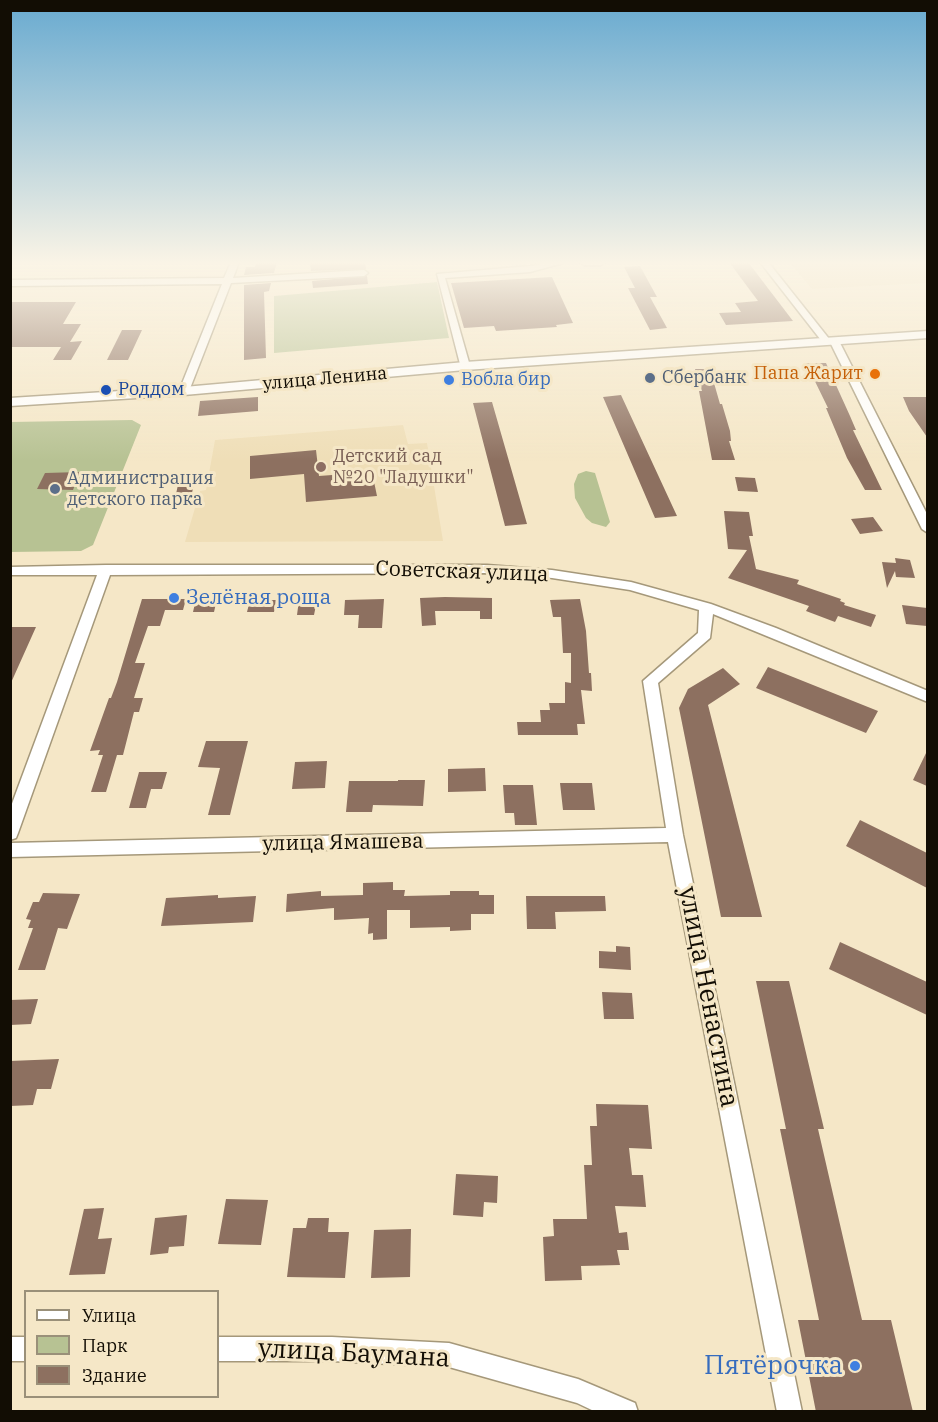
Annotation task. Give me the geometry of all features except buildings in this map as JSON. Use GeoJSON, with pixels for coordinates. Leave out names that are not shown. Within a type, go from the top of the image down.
{"type":"FeatureCollection","features":[{"type":"Feature","properties":{"kind":"main road","name":"улица Ленина"},"geometry":{"type":"LineString","coordinates":[[10,402],[184,391],[465,366],[927,334]]}},
{"type":"Feature","properties":{"kind":"street"},"geometry":{"type":"LineString","coordinates":[[184,391],[208,328]]}},
{"type":"Feature","properties":{"kind":"street"},"geometry":{"type":"LineString","coordinates":[[455,328],[465,366]]}},
{"type":"Feature","properties":{"kind":"street"},"geometry":{"type":"LineString","coordinates":[[820,328],[831,341],[927,528]]}},
{"type":"Feature","properties":{"kind":"street"},"geometry":{"type":"LineString","coordinates":[[10,833],[106,569]]}},
{"type":"Feature","properties":{"kind":"street","name":"Советская улица"},"geometry":{"type":"LineString","coordinates":[[10,571],[487,569],[552,574],[631,586],[706,606],[927,697]]}},
{"type":"Feature","properties":{"kind":"street","name":"улица Ненастина"},"geometry":{"type":"LineString","coordinates":[[706,606],[705,634],[650,681],[675,835],[790,1412]]}},
{"type":"Feature","properties":{"kind":"street","name":"улица Ямашева"},"geometry":{"type":"LineString","coordinates":[[10,850],[675,835]]}},
{"type":"Feature","properties":{"kind":"street","name":"улица Баумана"},"geometry":{"type":"LineString","coordinates":[[219,1348],[332,1348],[449,1355],[578,1391],[626,1412]]}},
{"type":"Feature","properties":{"kind":"shaded area","name":"Детский сад №20 \"Ладушки\""},"geometry":{"type":"Polygon","coordinates":[[[403,425],[408,444],[427,443],[443,541],[185,542],[200,491],[206,490],[215,440],[403,425]]]}},
{"type":"Feature","properties":{"kind":"green space"},"geometry":{"type":"Polygon","coordinates":[[[274,328],[447,328],[449,338],[274,353],[274,328]]]}},
{"type":"Feature","properties":{"kind":"green space"},"geometry":{"type":"Polygon","coordinates":[[[132,420],[141,425],[93,545],[81,551],[11,552],[10,422],[132,420]]]}},
{"type":"Feature","properties":{"kind":"green space"},"geometry":{"type":"Polygon","coordinates":[[[586,471],[595,473],[610,522],[606,527],[592,523],[586,518],[575,498],[574,484],[578,474],[586,471]]]}},
{"type":"Feature","properties":{"kind":"place","name":"Папа Жарит"},"geometry":{"type":"Point","coordinates":[875,374]}},
{"type":"Feature","properties":{"kind":"place","name":"Сбербанк"},"geometry":{"type":"Point","coordinates":[650,378]}},
{"type":"Feature","properties":{"kind":"place","name":"Вобла бир"},"geometry":{"type":"Point","coordinates":[449,380]}},
{"type":"Feature","properties":{"kind":"place","name":"Роддом"},"geometry":{"type":"Point","coordinates":[106,390]}},
{"type":"Feature","properties":{"kind":"place","name":"Детский сад №20 \"Ладушки\""},"geometry":{"type":"Point","coordinates":[321,467]}},
{"type":"Feature","properties":{"kind":"place","name":"Администрация детского парка"},"geometry":{"type":"Point","coordinates":[55,489]}},
{"type":"Feature","properties":{"kind":"place","name":"Зелёная роща"},"geometry":{"type":"Point","coordinates":[174,598]}},
{"type":"Feature","properties":{"kind":"place","name":"Пятёрочка"},"geometry":{"type":"Point","coordinates":[855,1366]}}]}
